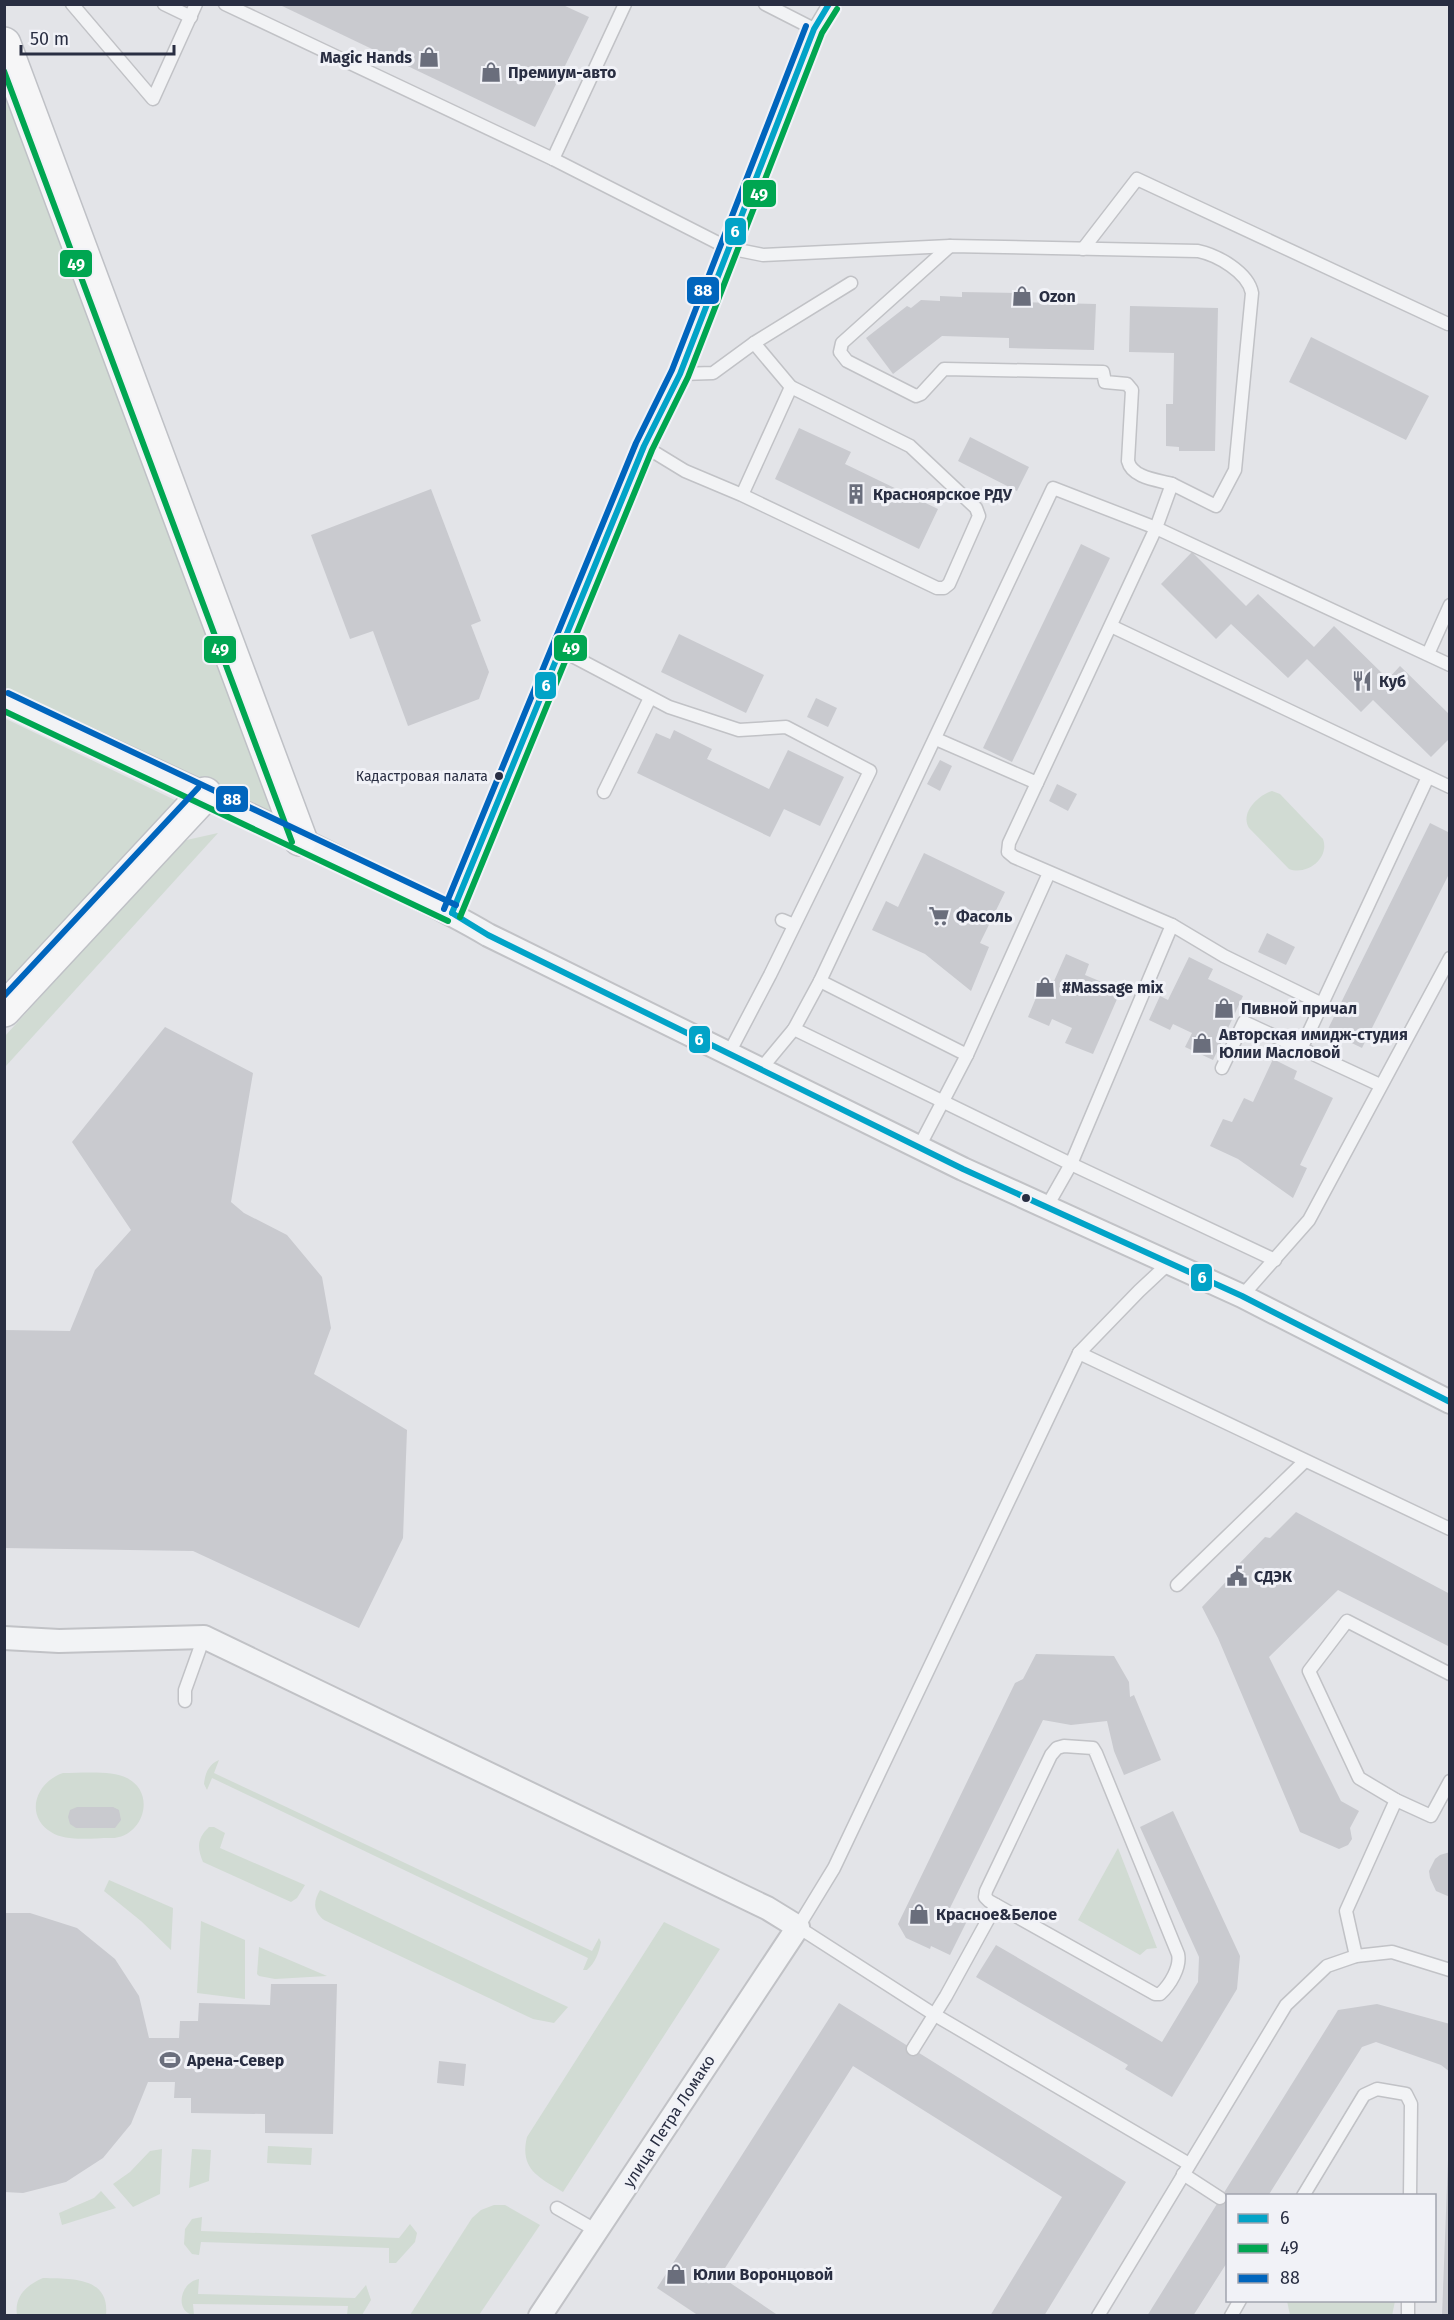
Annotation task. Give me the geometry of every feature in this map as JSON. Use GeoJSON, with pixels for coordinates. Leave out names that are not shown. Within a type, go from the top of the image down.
{"type":"FeatureCollection","features":[{"type":"Feature","properties":{"kind":"main road"},"geometry":{"type":"LineString","coordinates":[[4,44],[300,839]]}},
{"type":"Feature","properties":{"kind":"main road"},"geometry":{"type":"LineString","coordinates":[[4,1010],[205,794]]}},
{"type":"Feature","properties":{"kind":"street"},"geometry":{"type":"LineString","coordinates":[[4,700],[452,913],[488,935],[919,1147],[1046,1208],[1242,1296],[1449,1402]]}},
{"type":"Feature","properties":{"kind":"street"},"geometry":{"type":"LineString","coordinates":[[4,1638],[59,1641],[204,1637],[767,1908],[798,1927]]}},
{"type":"Feature","properties":{"kind":"street","name":"улица Петра Ломако"},"geometry":{"type":"LineString","coordinates":[[540,2316],[798,1927]]}},
{"type":"Feature","properties":{"kind":"lane"},"geometry":{"type":"LineString","coordinates":[[72,4],[153,99],[196,4]]}},
{"type":"Feature","properties":{"kind":"lane"},"geometry":{"type":"LineString","coordinates":[[164,4],[191,17]]}},
{"type":"Feature","properties":{"kind":"lane"},"geometry":{"type":"LineString","coordinates":[[225,4],[552,159],[728,248],[763,255],[950,246],[1209,253],[1244,278],[1250,285],[1252,293],[1235,470],[1216,506],[1172,484],[1136,474],[1129,468],[1132,390],[1126,384],[1105,382],[1103,372],[944,369],[921,394],[916,396],[847,361],[840,352],[842,343],[950,246]]}},
{"type":"Feature","properties":{"kind":"lane"},"geometry":{"type":"LineString","coordinates":[[552,159],[625,4]]}},
{"type":"Feature","properties":{"kind":"lane"},"geometry":{"type":"LineString","coordinates":[[765,4],[814,29]]}},
{"type":"Feature","properties":{"kind":"lane"},"geometry":{"type":"LineString","coordinates":[[452,913],[644,446],[680,374],[814,29],[829,4]]}},
{"type":"Feature","properties":{"kind":"lane"},"geometry":{"type":"LineString","coordinates":[[1083,249],[1137,179],[1448,324]]}},
{"type":"Feature","properties":{"kind":"lane"},"geometry":{"type":"LineString","coordinates":[[680,374],[712,373],[851,283]]}},
{"type":"Feature","properties":{"kind":"lane"},"geometry":{"type":"LineString","coordinates":[[644,446],[685,471],[742,495],[937,588],[944,588],[949,584],[978,523],[979,516],[976,508],[910,446],[791,387],[754,344]]}},
{"type":"Feature","properties":{"kind":"lane"},"geometry":{"type":"LineString","coordinates":[[742,495],[791,387]]}},
{"type":"Feature","properties":{"kind":"lane"},"geometry":{"type":"LineString","coordinates":[[1172,484],[1156,528],[1009,843],[1008,852],[1048,873],[1172,925],[1224,956],[1322,1004]]}},
{"type":"Feature","properties":{"kind":"lane"},"geometry":{"type":"LineString","coordinates":[[760,1070],[794,1029],[820,981],[1053,488],[1156,528],[1449,665]]}},
{"type":"Feature","properties":{"kind":"lane"},"geometry":{"type":"LineString","coordinates":[[1428,654],[1449,605]]}},
{"type":"Feature","properties":{"kind":"lane"},"geometry":{"type":"LineString","coordinates":[[1111,626],[1449,787]]}},
{"type":"Feature","properties":{"kind":"lane"},"geometry":{"type":"LineString","coordinates":[[561,650],[669,707],[739,730],[786,727],[870,771],[788,923],[728,1055]]}},
{"type":"Feature","properties":{"kind":"lane"},"geometry":{"type":"LineString","coordinates":[[604,792],[650,698]]}},
{"type":"Feature","properties":{"kind":"lane"},"geometry":{"type":"LineString","coordinates":[[936,739],[1037,783]]}},
{"type":"Feature","properties":{"kind":"lane"},"geometry":{"type":"LineString","coordinates":[[1301,1049],[1428,777]]}},
{"type":"Feature","properties":{"kind":"lane"},"geometry":{"type":"LineString","coordinates":[[919,1147],[967,1055],[1048,873]]}},
{"type":"Feature","properties":{"kind":"lane"},"geometry":{"type":"LineString","coordinates":[[1046,1208],[1071,1164],[1172,925]]}},
{"type":"Feature","properties":{"kind":"lane"},"geometry":{"type":"LineString","coordinates":[[1242,1296],[1309,1220],[1449,958]]}},
{"type":"Feature","properties":{"kind":"lane"},"geometry":{"type":"LineString","coordinates":[[820,981],[967,1055]]}},
{"type":"Feature","properties":{"kind":"lane"},"geometry":{"type":"LineString","coordinates":[[1222,1068],[1244,1023],[1380,1085]]}},
{"type":"Feature","properties":{"kind":"lane"},"geometry":{"type":"LineString","coordinates":[[794,1029],[1275,1260]]}},
{"type":"Feature","properties":{"kind":"lane"},"geometry":{"type":"LineString","coordinates":[[1169,1263],[1080,1353],[834,1868],[798,1927],[934,2015],[1186,2169],[1220,2198]]}},
{"type":"Feature","properties":{"kind":"lane"},"geometry":{"type":"LineString","coordinates":[[1080,1353],[1449,1529]]}},
{"type":"Feature","properties":{"kind":"lane"},"geometry":{"type":"LineString","coordinates":[[1177,1585],[1304,1461]]}},
{"type":"Feature","properties":{"kind":"lane"},"geometry":{"type":"LineString","coordinates":[[1449,1674],[1347,1622],[1310,1671],[1359,1778],[1396,1800],[1431,1816],[1449,1781]]}},
{"type":"Feature","properties":{"kind":"lane"},"geometry":{"type":"LineString","coordinates":[[185,1701],[185,1690],[204,1637]]}},
{"type":"Feature","properties":{"kind":"lane"},"geometry":{"type":"LineString","coordinates":[[1064,1746],[1093,1748],[1180,1962],[1164,1991],[1155,1994],[996,1905],[985,1897],[986,1892],[1052,1755],[1057,1748],[1064,1746]]}},
{"type":"Feature","properties":{"kind":"lane"},"geometry":{"type":"LineString","coordinates":[[1356,1956],[1346,1911],[1396,1800]]}},
{"type":"Feature","properties":{"kind":"lane"},"geometry":{"type":"LineString","coordinates":[[913,2049],[996,1905]]}},
{"type":"Feature","properties":{"kind":"lane"},"geometry":{"type":"LineString","coordinates":[[1098,2316],[1286,2005],[1327,1966],[1356,1956],[1392,1952],[1449,1970]]}},
{"type":"Feature","properties":{"kind":"lane"},"geometry":{"type":"LineString","coordinates":[[1304,2194],[1364,2095],[1377,2089],[1406,2094],[1411,2104],[1410,2194]]}},
{"type":"Feature","properties":{"kind":"lane"},"geometry":{"type":"LineString","coordinates":[[557,2208],[597,2231]]}},
{"type":"Feature","properties":{"kind":"lane"},"geometry":{"type":"LineString","coordinates":[[1231,2316],[1239,2302]]}},
{"type":"Feature","properties":{"kind":"shaded area"},"geometry":{"type":"Polygon","coordinates":[[[5,95],[276,816],[5,690],[5,95]]]}},
{"type":"Feature","properties":{"kind":"shaded area"},"geometry":{"type":"Polygon","coordinates":[[[4,718],[177,801],[4,988],[4,718]]]}},
{"type":"Feature","properties":{"kind":"shaded area"},"geometry":{"type":"Polygon","coordinates":[[[1272,791],[1280,794],[1323,839],[1323,853],[1310,868],[1289,869],[1249,828],[1248,811],[1256,801],[1272,791]]]}},
{"type":"Feature","properties":{"kind":"shaded area"},"geometry":{"type":"Polygon","coordinates":[[[218,833],[5,1067],[5,1036],[182,841],[218,833]]]}},
{"type":"Feature","properties":{"kind":"shaded area"},"geometry":{"type":"Polygon","coordinates":[[[219,1760],[214,1773],[592,1951],[599,1938],[601,1942],[598,1954],[587,1970],[583,1970],[588,1958],[212,1778],[207,1790],[204,1784],[207,1773],[210,1766],[219,1760]]]}},
{"type":"Feature","properties":{"kind":"shaded area"},"geometry":{"type":"Polygon","coordinates":[[[63,1773],[105,1773],[127,1778],[142,1794],[144,1804],[138,1824],[121,1836],[110,1838],[72,1838],[51,1832],[38,1817],[37,1799],[46,1784],[63,1773]]]}},
{"type":"Feature","properties":{"kind":"shaded area"},"geometry":{"type":"Polygon","coordinates":[[[209,1827],[225,1833],[220,1848],[305,1885],[297,1898],[291,1902],[203,1862],[199,1843],[209,1827]]]}},
{"type":"Feature","properties":{"kind":"shaded area"},"geometry":{"type":"Polygon","coordinates":[[[1118,1848],[1157,1948],[1147,1949],[1140,1955],[1078,1920],[1118,1848]]]}},
{"type":"Feature","properties":{"kind":"shaded area"},"geometry":{"type":"Polygon","coordinates":[[[109,1880],[173,1908],[171,1950],[141,1921],[104,1891],[109,1880]]]}},
{"type":"Feature","properties":{"kind":"shaded area"},"geometry":{"type":"Polygon","coordinates":[[[320,1890],[568,2007],[554,2023],[533,2019],[324,1920],[315,1906],[320,1890]]]}},
{"type":"Feature","properties":{"kind":"shaded area"},"geometry":{"type":"Polygon","coordinates":[[[201,1921],[245,1940],[245,1999],[197,1993],[201,1921]]]}},
{"type":"Feature","properties":{"kind":"shaded area"},"geometry":{"type":"Polygon","coordinates":[[[664,1922],[720,1949],[563,2192],[533,2172],[526,2158],[527,2137],[664,1922]]]}},
{"type":"Feature","properties":{"kind":"shaded area"},"geometry":{"type":"Polygon","coordinates":[[[259,1947],[327,1976],[275,1979],[259,1976],[257,1974],[259,1947]]]}},
{"type":"Feature","properties":{"kind":"shaded area"},"geometry":{"type":"Polygon","coordinates":[[[268,2146],[312,2148],[311,2165],[267,2163],[268,2146]]]}},
{"type":"Feature","properties":{"kind":"shaded area"},"geometry":{"type":"Polygon","coordinates":[[[162,2149],[160,2194],[133,2207],[113,2184],[130,2172],[150,2151],[162,2149]]]}},
{"type":"Feature","properties":{"kind":"shaded area"},"geometry":{"type":"Polygon","coordinates":[[[192,2149],[211,2150],[209,2181],[189,2188],[192,2149]]]}},
{"type":"Feature","properties":{"kind":"shaded area"},"geometry":{"type":"Polygon","coordinates":[[[101,2191],[116,2208],[62,2225],[59,2213],[94,2198],[101,2191]]]}},
{"type":"Feature","properties":{"kind":"shaded area"},"geometry":{"type":"Polygon","coordinates":[[[494,2205],[505,2205],[540,2225],[479,2315],[410,2315],[472,2218],[481,2210],[494,2205]]]}},
{"type":"Feature","properties":{"kind":"shaded area"},"geometry":{"type":"Polygon","coordinates":[[[202,2217],[201,2231],[399,2238],[410,2224],[417,2233],[415,2242],[396,2263],[389,2263],[389,2248],[201,2242],[199,2255],[192,2254],[184,2244],[185,2229],[192,2219],[202,2217]]]}},
{"type":"Feature","properties":{"kind":"shaded area"},"geometry":{"type":"Polygon","coordinates":[[[43,2278],[76,2280],[95,2286],[102,2293],[106,2302],[106,2315],[17,2315],[18,2302],[23,2292],[43,2278]]]}},
{"type":"Feature","properties":{"kind":"shaded area"},"geometry":{"type":"Polygon","coordinates":[[[199,2279],[198,2294],[355,2298],[366,2285],[371,2300],[362,2315],[347,2315],[348,2306],[193,2304],[194,2315],[184,2309],[182,2297],[187,2285],[199,2279]]]}},
{"type":"Feature","properties":{"kind":"shaded area"},"geometry":{"type":"Polygon","coordinates":[[[1287,2302],[1395,2302],[1392,2316],[1290,2315],[1287,2302]]]}},
{"type":"Feature","properties":{"kind":"building","name":"Премиум-авто"},"geometry":{"type":"Polygon","coordinates":[[[280,5],[563,5],[589,17],[535,127],[280,5]]]}},
{"type":"Feature","properties":{"kind":"building"},"geometry":{"type":"Polygon","coordinates":[[[962,292],[1018,293],[1017,302],[1096,304],[1094,350],[1009,348],[1009,338],[942,336],[893,374],[866,338],[907,306],[911,308],[921,300],[940,301],[940,296],[962,297],[962,292]]]}},
{"type":"Feature","properties":{"kind":"building"},"geometry":{"type":"Polygon","coordinates":[[[1130,306],[1218,308],[1215,451],[1179,451],[1179,447],[1166,446],[1166,404],[1173,404],[1174,353],[1129,352],[1130,306]]]}},
{"type":"Feature","properties":{"kind":"building"},"geometry":{"type":"Polygon","coordinates":[[[1311,337],[1429,396],[1406,440],[1289,382],[1311,337]]]}},
{"type":"Feature","properties":{"kind":"building","name":"Красноярское РДУ"},"geometry":{"type":"Polygon","coordinates":[[[799,428],[851,452],[845,464],[938,509],[919,549],[775,479],[799,428]]]}},
{"type":"Feature","properties":{"kind":"building"},"geometry":{"type":"Polygon","coordinates":[[[970,437],[1029,467],[1017,491],[958,461],[970,437]]]}},
{"type":"Feature","properties":{"kind":"building"},"geometry":{"type":"Polygon","coordinates":[[[431,489],[481,621],[471,625],[489,672],[479,699],[408,726],[373,631],[350,639],[311,535],[431,489]]]}},
{"type":"Feature","properties":{"kind":"building"},"geometry":{"type":"Polygon","coordinates":[[[1081,544],[1110,558],[1012,762],[983,748],[1081,544]]]}},
{"type":"Feature","properties":{"kind":"building"},"geometry":{"type":"Polygon","coordinates":[[[1192,552],[1246,606],[1258,594],[1314,647],[1334,626],[1388,679],[1400,666],[1450,715],[1450,738],[1431,757],[1373,700],[1361,712],[1307,659],[1288,678],[1231,624],[1216,639],[1161,584],[1192,552]]]}},
{"type":"Feature","properties":{"kind":"building"},"geometry":{"type":"Polygon","coordinates":[[[679,634],[764,675],[746,713],[661,672],[679,634]]]}},
{"type":"Feature","properties":{"kind":"building"},"geometry":{"type":"Polygon","coordinates":[[[816,698],[837,708],[828,727],[807,717],[816,698]]]}},
{"type":"Feature","properties":{"kind":"building"},"geometry":{"type":"Polygon","coordinates":[[[674,730],[712,749],[707,759],[769,789],[788,750],[844,777],[820,826],[784,809],[770,837],[637,773],[656,733],[670,739],[674,730]]]}},
{"type":"Feature","properties":{"kind":"building"},"geometry":{"type":"Polygon","coordinates":[[[940,760],[952,766],[940,791],[927,784],[940,760]]]}},
{"type":"Feature","properties":{"kind":"building"},"geometry":{"type":"Polygon","coordinates":[[[1057,784],[1077,794],[1068,811],[1049,801],[1057,784]]]}},
{"type":"Feature","properties":{"kind":"building"},"geometry":{"type":"Polygon","coordinates":[[[1430,823],[1450,833],[1450,872],[1362,1048],[1327,1031],[1430,823]]]}},
{"type":"Feature","properties":{"kind":"building"},"geometry":{"type":"Polygon","coordinates":[[[924,853],[1005,892],[980,943],[989,947],[971,991],[925,954],[872,930],[886,901],[898,907],[924,853]]]}},
{"type":"Feature","properties":{"kind":"building"},"geometry":{"type":"Polygon","coordinates":[[[1267,933],[1295,947],[1286,965],[1258,952],[1267,933]]]}},
{"type":"Feature","properties":{"kind":"building"},"geometry":{"type":"Polygon","coordinates":[[[1066,954],[1089,964],[1085,975],[1121,990],[1093,1054],[1065,1043],[1072,1028],[1052,1019],[1049,1026],[1028,1017],[1038,993],[1047,997],[1066,954]]]}},
{"type":"Feature","properties":{"kind":"building"},"geometry":{"type":"Polygon","coordinates":[[[1189,957],[1213,969],[1208,979],[1243,996],[1213,1060],[1185,1047],[1192,1033],[1173,1024],[1170,1030],[1149,1020],[1160,996],[1168,1000],[1189,957]]]}},
{"type":"Feature","properties":{"kind":"building"},"geometry":{"type":"Polygon","coordinates":[[[165,1027],[253,1073],[231,1202],[244,1213],[287,1235],[322,1277],[331,1328],[314,1374],[407,1430],[403,1538],[359,1628],[193,1551],[4,1548],[4,1330],[70,1331],[95,1270],[131,1230],[72,1142],[165,1027]]]}},
{"type":"Feature","properties":{"kind":"building"},"geometry":{"type":"Polygon","coordinates":[[[1273,1059],[1297,1071],[1294,1079],[1333,1098],[1300,1165],[1307,1168],[1293,1198],[1238,1159],[1210,1146],[1223,1119],[1232,1122],[1244,1098],[1253,1102],[1273,1059]]]}},
{"type":"Feature","properties":{"kind":"building"},"geometry":{"type":"Polygon","coordinates":[[[1296,1512],[1450,1594],[1450,1647],[1338,1590],[1269,1657],[1341,1801],[1359,1811],[1350,1828],[1352,1839],[1348,1845],[1339,1849],[1300,1832],[1218,1638],[1202,1607],[1265,1537],[1270,1538],[1296,1512]]]}},
{"type":"Feature","properties":{"kind":"building"},"geometry":{"type":"Polygon","coordinates":[[[1036,1654],[1114,1656],[1129,1682],[1130,1697],[1134,1695],[1161,1760],[1124,1775],[1114,1751],[1107,1721],[1071,1725],[1043,1720],[947,1914],[966,1923],[950,1955],[931,1946],[930,1949],[906,1938],[898,1924],[1015,1683],[1023,1679],[1036,1654]]]}},
{"type":"Feature","properties":{"kind":"building"},"geometry":{"type":"Polygon","coordinates":[[[77,1807],[113,1807],[119,1810],[121,1820],[115,1828],[76,1828],[70,1824],[68,1817],[70,1810],[77,1807]]]}},
{"type":"Feature","properties":{"kind":"building"},"geometry":{"type":"Polygon","coordinates":[[[1173,1811],[1240,1956],[1237,1989],[1172,2097],[1125,2069],[1128,2065],[976,1977],[996,1945],[1162,2042],[1198,1982],[1199,1957],[1140,1827],[1173,1811]]]}},
{"type":"Feature","properties":{"kind":"building"},"geometry":{"type":"Polygon","coordinates":[[[1450,1852],[1450,1897],[1436,1891],[1429,1871],[1435,1859],[1450,1852]]]}},
{"type":"Feature","properties":{"kind":"building","name":"Арена-Север"},"geometry":{"type":"Polygon","coordinates":[[[4,1913],[30,1913],[77,1928],[115,1959],[139,1996],[149,2038],[179,2038],[180,2021],[198,2021],[199,2003],[270,2005],[271,1984],[337,1984],[333,2134],[265,2133],[265,2114],[191,2113],[191,2098],[174,2098],[175,2082],[148,2082],[131,2124],[103,2158],[66,2182],[23,2193],[4,2192],[4,1913]]]}},
{"type":"Feature","properties":{"kind":"building"},"geometry":{"type":"Polygon","coordinates":[[[839,2003],[1126,2182],[1044,2316],[990,2316],[1062,2197],[853,2066],[720,2276],[779,2316],[699,2316],[657,2288],[839,2003]]]}},
{"type":"Feature","properties":{"kind":"building"},"geometry":{"type":"Polygon","coordinates":[[[1377,2004],[1450,2024],[1450,2072],[1441,2065],[1376,2042],[1362,2047],[1269,2194],[1226,2194],[1226,2264],[1193,2316],[1147,2316],[1338,2010],[1377,2004]]]}},
{"type":"Feature","properties":{"kind":"building"},"geometry":{"type":"Polygon","coordinates":[[[439,2061],[466,2064],[464,2086],[437,2083],[439,2061]]]}},
{"type":"Feature","properties":{"kind":"building"},"geometry":{"type":"Polygon","coordinates":[[[1448,2160],[1450,2160],[1450,2316],[1442,2316],[1448,2160]]]}},
{"type":"Feature","properties":{"kind":"transit line","name":"6"},"geometry":{"type":"LineString","coordinates":[[452,913],[644,446],[680,374],[814,29],[829,4]]}},
{"type":"Feature","properties":{"kind":"transit line","name":"49"},"geometry":{"type":"LineString","coordinates":[[460,917],[652,450],[688,377],[822,33],[837,9]]}},
{"type":"Feature","properties":{"kind":"transit line","name":"88"},"geometry":{"type":"LineString","coordinates":[[444,909],[636,443],[672,370],[806,26]]}},
{"type":"Feature","properties":{"kind":"transit line","name":"49"},"geometry":{"type":"LineString","coordinates":[[4,71],[292,842]]}},
{"type":"Feature","properties":{"kind":"transit line","name":"88"},"geometry":{"type":"LineString","coordinates":[[8,693],[456,905]]}},
{"type":"Feature","properties":{"kind":"transit line","name":"49"},"geometry":{"type":"LineString","coordinates":[[4,711],[448,921]]}},
{"type":"Feature","properties":{"kind":"transit line","name":"88"},"geometry":{"type":"LineString","coordinates":[[4,996],[198,788]]}},
{"type":"Feature","properties":{"kind":"transit line","name":"6"},"geometry":{"type":"LineString","coordinates":[[452,913],[488,935],[963,1169],[1242,1296],[1450,1402]]}},
{"type":"Feature","properties":{"kind":"place","name":"Magic Hands"},"geometry":{"type":"Point","coordinates":[429,57]}},
{"type":"Feature","properties":{"kind":"place","name":"Премиум-авто"},"geometry":{"type":"Point","coordinates":[491,72]}},
{"type":"Feature","properties":{"kind":"place","name":"Ozon"},"geometry":{"type":"Point","coordinates":[1022,296]}},
{"type":"Feature","properties":{"kind":"place","name":"Красноярское РДУ"},"geometry":{"type":"Point","coordinates":[856,494]}},
{"type":"Feature","properties":{"kind":"place","name":"Куб"},"geometry":{"type":"Point","coordinates":[1362,681]}},
{"type":"Feature","properties":{"kind":"place","name":"Кадастровая палата"},"geometry":{"type":"Point","coordinates":[499,776]}},
{"type":"Feature","properties":{"kind":"place","name":"Фасоль"},"geometry":{"type":"Point","coordinates":[939,916]}},
{"type":"Feature","properties":{"kind":"place","name":"#Massage mix"},"geometry":{"type":"Point","coordinates":[1045,987]}},
{"type":"Feature","properties":{"kind":"place","name":"Пивной причал"},"geometry":{"type":"Point","coordinates":[1224,1008]}},
{"type":"Feature","properties":{"kind":"place","name":"Авторская имидж-студия Юлии Масловой"},"geometry":{"type":"Point","coordinates":[1202,1043]}},
{"type":"Feature","properties":{"kind":"place","name":"СДЭК"},"geometry":{"type":"Point","coordinates":[1237,1576]}},
{"type":"Feature","properties":{"kind":"place","name":"Красное&Белое"},"geometry":{"type":"Point","coordinates":[919,1914]}},
{"type":"Feature","properties":{"kind":"place","name":"Арена-Север"},"geometry":{"type":"Point","coordinates":[170,2060]}},
{"type":"Feature","properties":{"kind":"place","name":"Юлии Воронцовой"},"geometry":{"type":"Point","coordinates":[676,2274]}}]}
